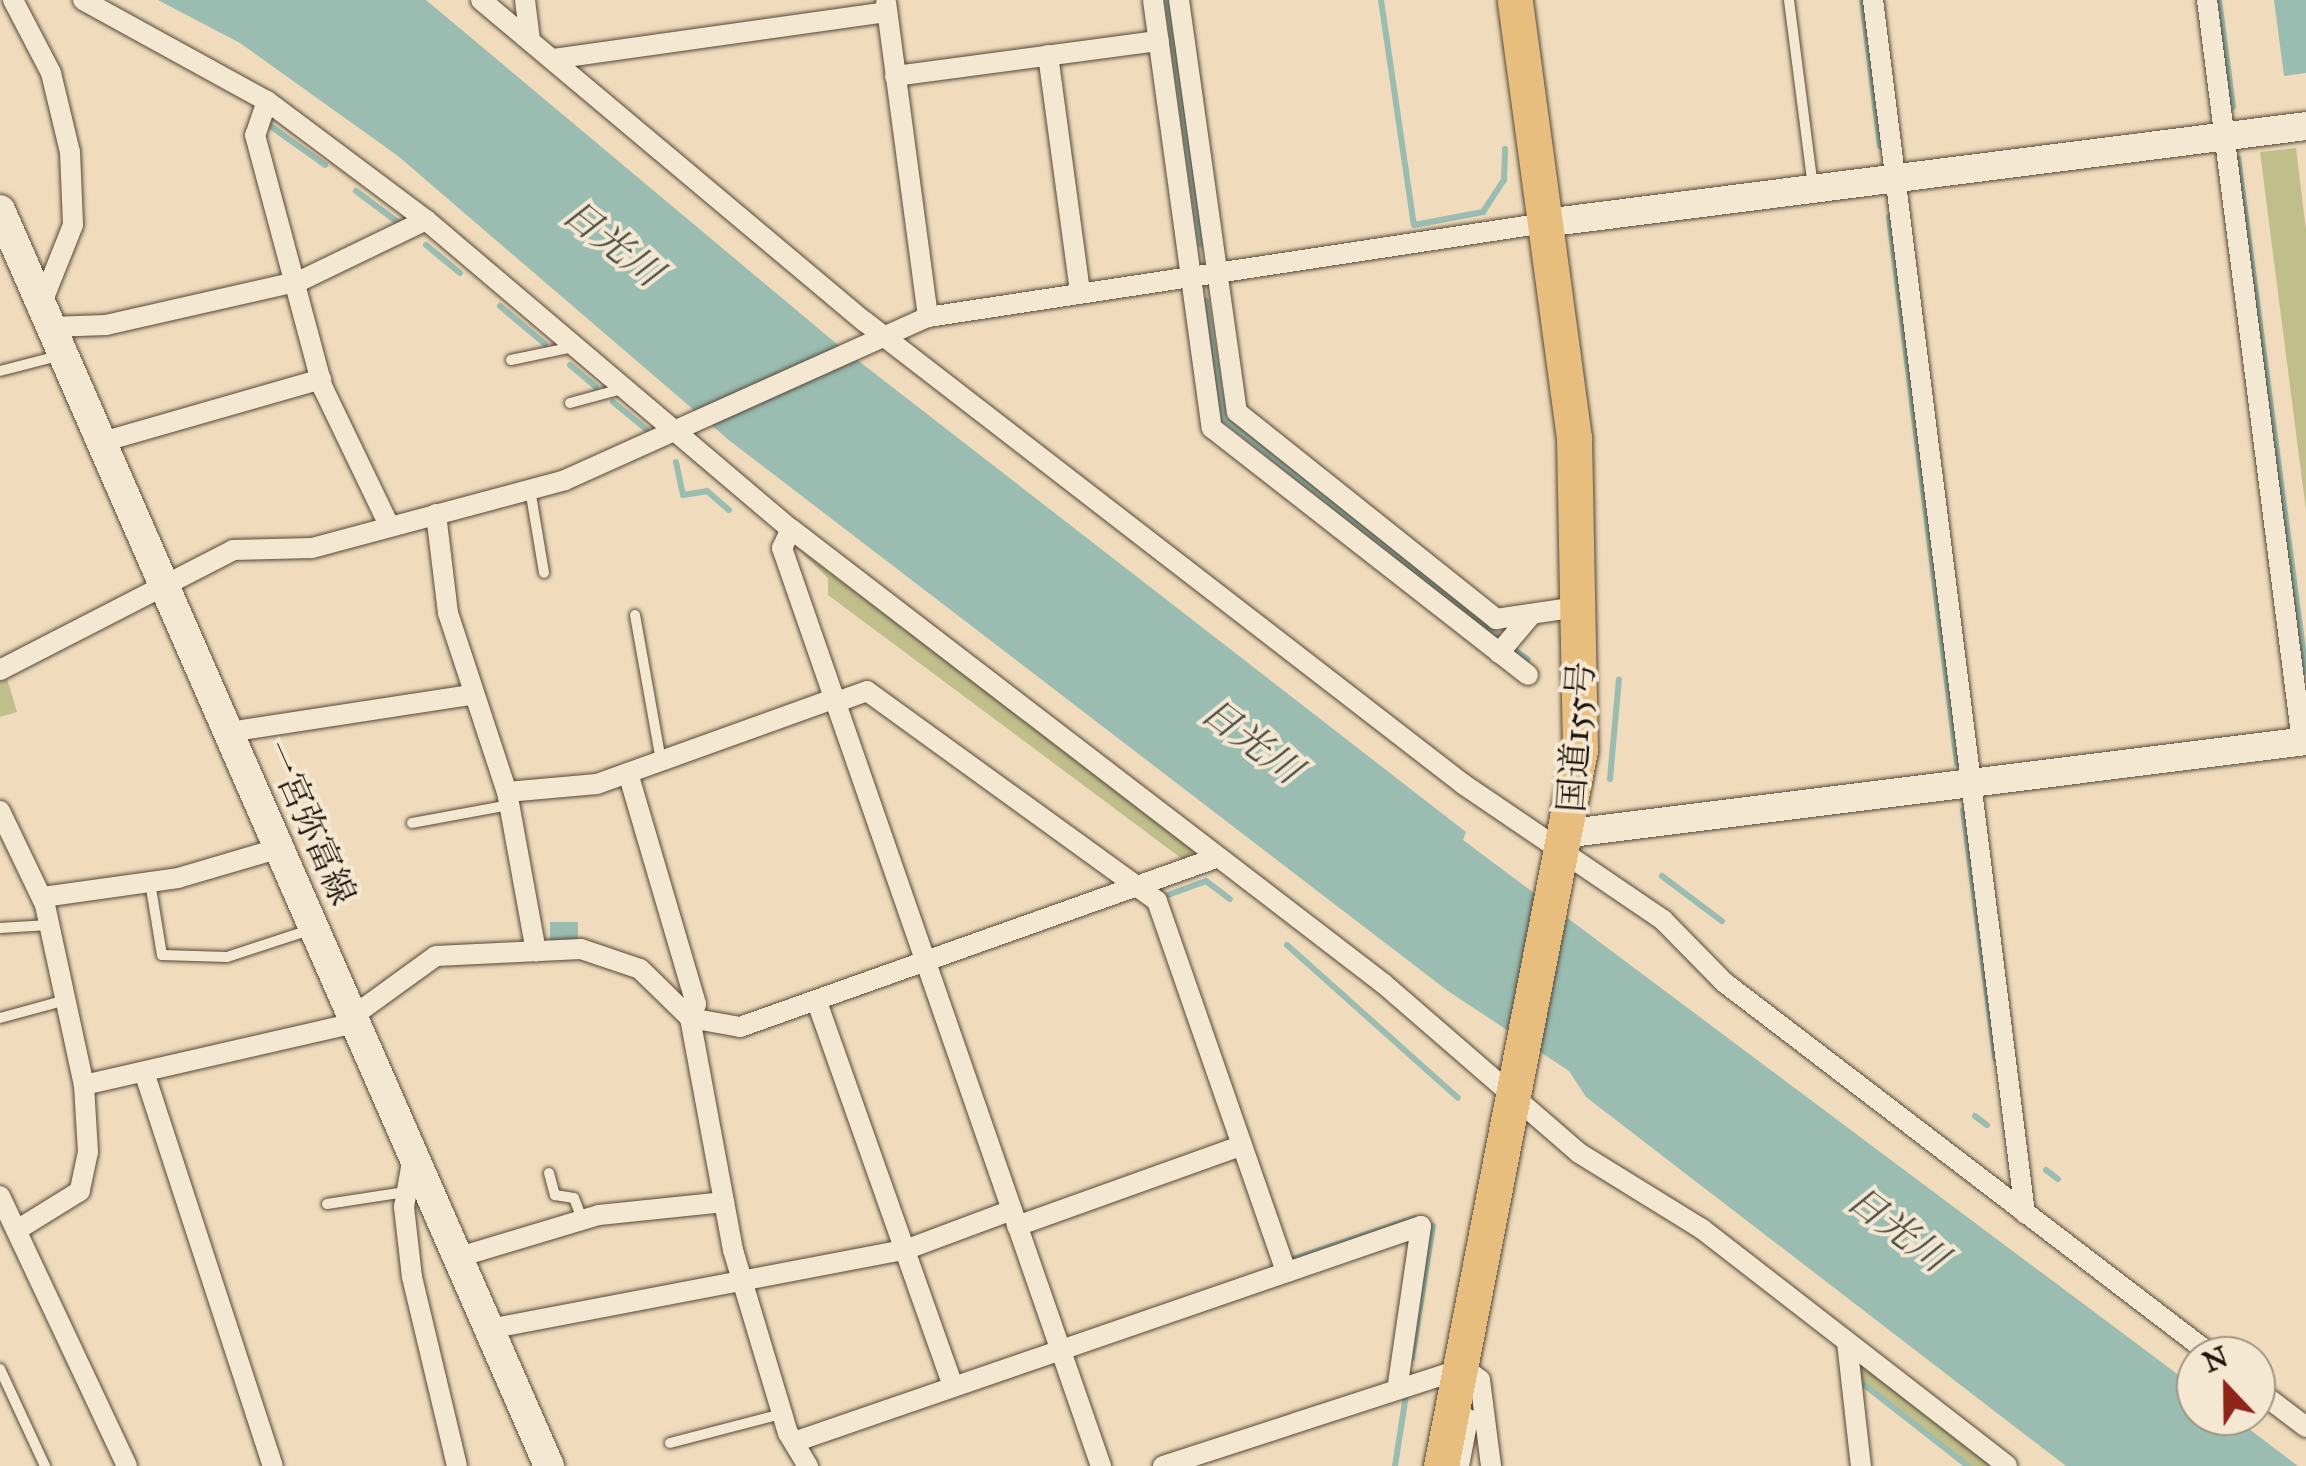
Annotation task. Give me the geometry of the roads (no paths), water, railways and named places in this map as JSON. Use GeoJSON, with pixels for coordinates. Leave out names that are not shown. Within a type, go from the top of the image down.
{"type":"FeatureCollection","features":[{"type":"Feature","properties":{"kind":"highway","name":"国道155号"},"geometry":{"type":"LineString","coordinates":[[1442,1466],[1470,1372],[1518,1092],[1566,852],[1584,606],[1574,438],[1515,0]]}},
{"type":"Feature","properties":{"kind":"main road","name":"一宮弥富線"},"geometry":{"type":"LineString","coordinates":[[0,210],[549,1466]]}},
{"type":"Feature","properties":{"kind":"street"},"geometry":{"type":"LineString","coordinates":[[14,0],[51,72],[70,152],[72,225],[52,329],[106,325],[300,281],[426,220]]}},
{"type":"Feature","properties":{"kind":"street"},"geometry":{"type":"LineString","coordinates":[[83,0],[266,102],[426,220],[575,346],[685,431],[791,529],[2007,1466]]}},
{"type":"Feature","properties":{"kind":"street"},"geometry":{"type":"LineString","coordinates":[[481,0],[883,339],[1566,852],[1664,920],[1725,983],[2186,1336]]}},
{"type":"Feature","properties":{"kind":"street"},"geometry":{"type":"LineString","coordinates":[[525,0],[530,40]]}},
{"type":"Feature","properties":{"kind":"street"},"geometry":{"type":"LineString","coordinates":[[1154,0],[1212,428],[1528,675]]}},
{"type":"Feature","properties":{"kind":"street"},"geometry":{"type":"LineString","coordinates":[[1179,0],[1238,412],[1496,619],[1584,606]]}},
{"type":"Feature","properties":{"kind":"street"},"geometry":{"type":"LineString","coordinates":[[1873,0],[2025,1214]]}},
{"type":"Feature","properties":{"kind":"street"},"geometry":{"type":"LineString","coordinates":[[1566,852],[1972,786],[2304,742],[2207,0]]}},
{"type":"Feature","properties":{"kind":"street"},"geometry":{"type":"LineString","coordinates":[[553,59],[886,6],[928,317]]}},
{"type":"Feature","properties":{"kind":"street"},"geometry":{"type":"LineString","coordinates":[[896,76],[1159,41]]}},
{"type":"Feature","properties":{"kind":"street"},"geometry":{"type":"LineString","coordinates":[[1048,55],[1080,292]]}},
{"type":"Feature","properties":{"kind":"street"},"geometry":{"type":"LineString","coordinates":[[266,102],[255,135],[300,281],[321,379],[389,525]]}},
{"type":"Feature","properties":{"kind":"street"},"geometry":{"type":"LineString","coordinates":[[2,662],[164,580],[233,550],[312,548],[530,489],[685,431],[928,317],[1215,270],[1544,224],[2306,126]]}},
{"type":"Feature","properties":{"kind":"street"},"geometry":{"type":"LineString","coordinates":[[102,442],[321,379]]}},
{"type":"Feature","properties":{"kind":"street"},"geometry":{"type":"LineString","coordinates":[[436,514],[469,696],[508,799],[536,950]]}},
{"type":"Feature","properties":{"kind":"street"},"geometry":{"type":"LineString","coordinates":[[791,529],[782,548],[1102,1466]]}},
{"type":"Feature","properties":{"kind":"street"},"geometry":{"type":"LineString","coordinates":[[1499,653],[1532,614]]}},
{"type":"Feature","properties":{"kind":"street"},"geometry":{"type":"LineString","coordinates":[[508,799],[628,773],[866,690],[1156,901],[1286,1272]]}},
{"type":"Feature","properties":{"kind":"street"},"geometry":{"type":"LineString","coordinates":[[228,732],[469,696]]}},
{"type":"Feature","properties":{"kind":"street"},"geometry":{"type":"LineString","coordinates":[[628,773],[696,1004],[690,1018],[741,1276],[782,1414],[808,1466]]}},
{"type":"Feature","properties":{"kind":"street"},"geometry":{"type":"LineString","coordinates":[[0,811],[43,897],[84,1085],[80,1191],[22,1228]]}},
{"type":"Feature","properties":{"kind":"street"},"geometry":{"type":"LineString","coordinates":[[43,897],[150,882],[280,848]]}},
{"type":"Feature","properties":{"kind":"street"},"geometry":{"type":"LineString","coordinates":[[84,1085],[145,1076],[354,1019],[436,956],[536,950],[610,954],[640,969],[690,1018],[740,1026],[1216,858]]}},
{"type":"Feature","properties":{"kind":"street"},"geometry":{"type":"LineString","coordinates":[[817,1002],[953,1386]]}},
{"type":"Feature","properties":{"kind":"street"},"geometry":{"type":"LineString","coordinates":[[145,1076],[273,1466]]}},
{"type":"Feature","properties":{"kind":"street"},"geometry":{"type":"LineString","coordinates":[[489,1330],[741,1276],[904,1250],[1241,1146]]}},
{"type":"Feature","properties":{"kind":"street"},"geometry":{"type":"LineString","coordinates":[[414,1154],[405,1192],[425,1347],[457,1466]]}},
{"type":"Feature","properties":{"kind":"street"},"geometry":{"type":"LineString","coordinates":[[0,1196],[22,1228],[127,1466]]}},
{"type":"Feature","properties":{"kind":"street"},"geometry":{"type":"LineString","coordinates":[[459,1257],[582,1220],[724,1202]]}},
{"type":"Feature","properties":{"kind":"street"},"geometry":{"type":"LineString","coordinates":[[794,1442],[1421,1226],[1398,1384]]}},
{"type":"Feature","properties":{"kind":"street"},"geometry":{"type":"LineString","coordinates":[[1847,1342],[1861,1466]]}},
{"type":"Feature","properties":{"kind":"street"},"geometry":{"type":"LineString","coordinates":[[1163,1466],[1398,1384],[1470,1372]]}},
{"type":"Feature","properties":{"kind":"street"},"geometry":{"type":"LineString","coordinates":[[1459,1466],[1470,1372]]}},
{"type":"Feature","properties":{"kind":"street"},"geometry":{"type":"LineString","coordinates":[[1470,1372],[1490,1466]]}},
{"type":"Feature","properties":{"kind":"street"},"geometry":{"type":"LineString","coordinates":[[2276,1404],[2306,1426]]}},
{"type":"Feature","properties":{"kind":"lane"},"geometry":{"type":"LineString","coordinates":[[1789,0],[1813,189]]}},
{"type":"Feature","properties":{"kind":"lane"},"geometry":{"type":"LineString","coordinates":[[0,371],[52,329]]}},
{"type":"Feature","properties":{"kind":"lane"},"geometry":{"type":"LineString","coordinates":[[511,360],[575,346]]}},
{"type":"Feature","properties":{"kind":"lane"},"geometry":{"type":"LineString","coordinates":[[570,403],[627,388]]}},
{"type":"Feature","properties":{"kind":"lane"},"geometry":{"type":"LineString","coordinates":[[530,489],[544,574]]}},
{"type":"Feature","properties":{"kind":"lane"},"geometry":{"type":"LineString","coordinates":[[635,614],[661,761]]}},
{"type":"Feature","properties":{"kind":"lane"},"geometry":{"type":"LineString","coordinates":[[412,823],[508,799]]}},
{"type":"Feature","properties":{"kind":"lane"},"geometry":{"type":"LineString","coordinates":[[150,882],[162,954],[226,957],[315,928]]}},
{"type":"Feature","properties":{"kind":"lane"},"geometry":{"type":"LineString","coordinates":[[0,928],[50,925]]}},
{"type":"Feature","properties":{"kind":"lane"},"geometry":{"type":"LineString","coordinates":[[0,1018],[66,1000]]}},
{"type":"Feature","properties":{"kind":"lane"},"geometry":{"type":"LineString","coordinates":[[549,1173],[555,1194],[574,1198],[582,1220]]}},
{"type":"Feature","properties":{"kind":"lane"},"geometry":{"type":"LineString","coordinates":[[327,1204],[405,1192]]}},
{"type":"Feature","properties":{"kind":"lane"},"geometry":{"type":"LineString","coordinates":[[0,1369],[46,1466]]}},
{"type":"Feature","properties":{"kind":"lane"},"geometry":{"type":"LineString","coordinates":[[670,1443],[782,1414]]}},
{"type":"Feature","properties":{"kind":"water","name":"日光川"},"geometry":{"type":"Polygon","coordinates":[[[158,0],[426,0],[838,345],[1466,832],[1463,840],[2176,1373],[2176,1436],[2258,1436],[2298,1466],[2066,1466],[1586,1097],[1569,1071],[1448,991],[730,441],[398,156],[240,43],[158,0]]]}},
{"type":"Feature","properties":{"kind":"water"},"geometry":{"type":"Polygon","coordinates":[[[2274,0],[2306,0],[2306,73],[2284,76],[2274,0]]]}},
{"type":"Feature","properties":{"kind":"water"},"geometry":{"type":"Polygon","coordinates":[[[550,922],[578,922],[578,941],[550,941],[550,922]]]}},
{"type":"Feature","properties":{"kind":"waterway"},"geometry":{"type":"LineString","coordinates":[[1167,0],[1201,245]]}},
{"type":"Feature","properties":{"kind":"waterway"},"geometry":{"type":"LineString","coordinates":[[1381,0],[1414,225],[1483,212],[1504,180],[1505,149]]}},
{"type":"Feature","properties":{"kind":"waterway"},"geometry":{"type":"LineString","coordinates":[[1862,0],[1880,146]]}},
{"type":"Feature","properties":{"kind":"waterway"},"geometry":{"type":"LineString","coordinates":[[2219,0],[2233,107]]}},
{"type":"Feature","properties":{"kind":"waterway"},"geometry":{"type":"LineString","coordinates":[[269,125],[325,165]]}},
{"type":"Feature","properties":{"kind":"waterway"},"geometry":{"type":"LineString","coordinates":[[2238,158],[2306,672]]}},
{"type":"Feature","properties":{"kind":"waterway"},"geometry":{"type":"LineString","coordinates":[[356,191],[399,223]]}},
{"type":"Feature","properties":{"kind":"waterway"},"geometry":{"type":"LineString","coordinates":[[1889,217],[1957,764]]}},
{"type":"Feature","properties":{"kind":"waterway"},"geometry":{"type":"LineString","coordinates":[[426,245],[460,273]]}},
{"type":"Feature","properties":{"kind":"waterway"},"geometry":{"type":"LineString","coordinates":[[1206,301],[1224,419],[1501,638]]}},
{"type":"Feature","properties":{"kind":"waterway"},"geometry":{"type":"LineString","coordinates":[[500,306],[545,344]]}},
{"type":"Feature","properties":{"kind":"waterway"},"geometry":{"type":"LineString","coordinates":[[570,365],[596,387]]}},
{"type":"Feature","properties":{"kind":"waterway"},"geometry":{"type":"LineString","coordinates":[[613,402],[646,429]]}},
{"type":"Feature","properties":{"kind":"waterway"},"geometry":{"type":"LineString","coordinates":[[676,462],[683,495],[707,491],[729,510]]}},
{"type":"Feature","properties":{"kind":"waterway"},"geometry":{"type":"LineString","coordinates":[[1512,648],[1527,659]]}},
{"type":"Feature","properties":{"kind":"waterway"},"geometry":{"type":"LineString","coordinates":[[1610,779],[1619,679]]}},
{"type":"Feature","properties":{"kind":"waterway"},"geometry":{"type":"LineString","coordinates":[[1963,810],[1995,1058]]}},
{"type":"Feature","properties":{"kind":"waterway"},"geometry":{"type":"LineString","coordinates":[[1662,876],[1722,921]]}},
{"type":"Feature","properties":{"kind":"waterway"},"geometry":{"type":"LineString","coordinates":[[1168,895],[1206,881],[1230,899]]}},
{"type":"Feature","properties":{"kind":"waterway"},"geometry":{"type":"LineString","coordinates":[[1287,945],[1458,1098]]}},
{"type":"Feature","properties":{"kind":"waterway"},"geometry":{"type":"LineString","coordinates":[[1975,1116],[1987,1125]]}},
{"type":"Feature","properties":{"kind":"waterway"},"geometry":{"type":"LineString","coordinates":[[2046,1170],[2058,1179]]}},
{"type":"Feature","properties":{"kind":"waterway"},"geometry":{"type":"LineString","coordinates":[[1290,1260],[1414,1218]]}},
{"type":"Feature","properties":{"kind":"waterway"},"geometry":{"type":"LineString","coordinates":[[1412,1358],[1433,1226]]}},
{"type":"Feature","properties":{"kind":"waterway"},"geometry":{"type":"LineString","coordinates":[[1863,1384],[1968,1466]]}},
{"type":"Feature","properties":{"kind":"waterway"},"geometry":{"type":"LineString","coordinates":[[1395,1466],[1406,1395]]}}]}
